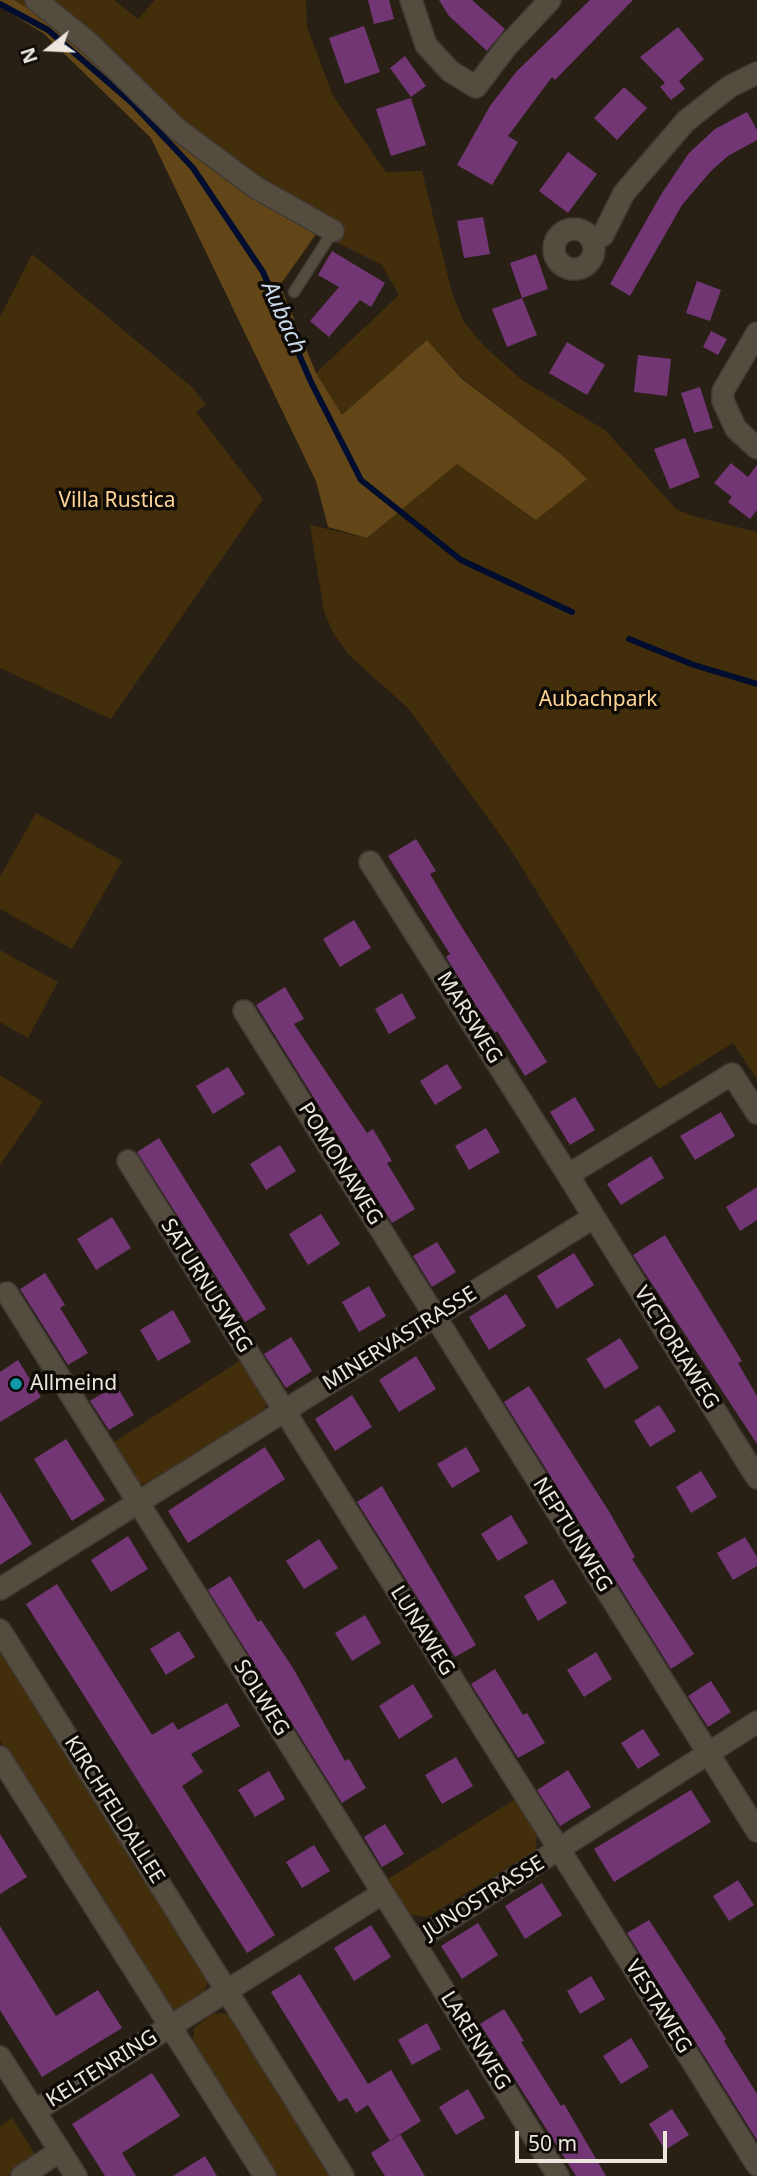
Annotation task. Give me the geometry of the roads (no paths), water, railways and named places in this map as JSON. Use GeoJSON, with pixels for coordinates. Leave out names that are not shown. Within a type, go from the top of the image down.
{"type":"FeatureCollection","features":[{"type":"Feature","properties":{"kind":"street"},"geometry":{"type":"LineString","coordinates":[[36,0],[89,43],[177,129],[255,187],[333,231]]}},
{"type":"Feature","properties":{"kind":"street"},"geometry":{"type":"LineString","coordinates":[[411,0],[426,45],[450,71],[475,87],[507,46],[550,0]]}},
{"type":"Feature","properties":{"kind":"street"},"geometry":{"type":"LineString","coordinates":[[593,242],[603,235],[624,193],[686,121],[729,87],[757,73]]}},
{"type":"Feature","properties":{"kind":"street"},"geometry":{"type":"LineString","coordinates":[[757,333],[723,391],[723,401],[736,429],[757,448]]}},
{"type":"Feature","properties":{"kind":"street","name":"MARSWEG"},"geometry":{"type":"LineString","coordinates":[[370,862],[568,1175]]}},
{"type":"Feature","properties":{"kind":"street","name":"POMONAWEG"},"geometry":{"type":"LineString","coordinates":[[244,1011],[436,1317]]}},
{"type":"Feature","properties":{"kind":"street"},"geometry":{"type":"LineString","coordinates":[[594,1217],[568,1175],[732,1074],[757,1114]]}},
{"type":"Feature","properties":{"kind":"street","name":"SATURNUSWEG"},"geometry":{"type":"LineString","coordinates":[[128,1161],[285,1412]]}},
{"type":"Feature","properties":{"kind":"street","name":"MINERVASTRASSE"},"geometry":{"type":"LineString","coordinates":[[0,1589],[594,1217]]}},
{"type":"Feature","properties":{"kind":"street","name":"VICTORIAWEG"},"geometry":{"type":"LineString","coordinates":[[594,1217],[757,1478]]}},
{"type":"Feature","properties":{"kind":"street","name":"SOLWEG"},"geometry":{"type":"LineString","coordinates":[[7,1293],[383,1894]]}},
{"type":"Feature","properties":{"kind":"street","name":"NEPTUNWEG"},"geometry":{"type":"LineString","coordinates":[[436,1317],[757,1831]]}},
{"type":"Feature","properties":{"kind":"street","name":"LUNAWEG"},"geometry":{"type":"LineString","coordinates":[[285,1412],[559,1850]]}},
{"type":"Feature","properties":{"kind":"street","name":"KIRCHFELDALLEE"},"geometry":{"type":"LineString","coordinates":[[0,1630],[343,2176]]}},
{"type":"Feature","properties":{"kind":"street","name":"JUNOSTRASSE"},"geometry":{"type":"LineString","coordinates":[[383,1894],[414,1942],[757,1723]]}},
{"type":"Feature","properties":{"kind":"street"},"geometry":{"type":"LineString","coordinates":[[0,1757],[265,2176]]}},
{"type":"Feature","properties":{"kind":"street","name":"VESTAWEG"},"geometry":{"type":"LineString","coordinates":[[559,1850],[757,2165]]}},
{"type":"Feature","properties":{"kind":"street"},"geometry":{"type":"LineString","coordinates":[[170,2027],[383,1894]]}},
{"type":"Feature","properties":{"kind":"street","name":"LARENWEG"},"geometry":{"type":"LineString","coordinates":[[414,1942],[558,2176]]}},
{"type":"Feature","properties":{"kind":"street","name":"KELTENRING"},"geometry":{"type":"LineString","coordinates":[[35,2111],[170,2027]]}},
{"type":"Feature","properties":{"kind":"street","name":"KELTENRING"},"geometry":{"type":"LineString","coordinates":[[0,2057],[76,2176]]}},
{"type":"Feature","properties":{"kind":"street"},"geometry":{"type":"LineString","coordinates":[[22,2176],[60,2151]]}},
{"type":"Feature","properties":{"kind":"lane"},"geometry":{"type":"LineString","coordinates":[[295,292],[333,231]]}},
{"type":"Feature","properties":{"kind":"waterway","name":"Aubach"},"geometry":{"type":"LineString","coordinates":[[0,4],[48,30],[132,103],[193,168],[263,272],[311,382],[361,480],[461,560],[572,612]]}},
{"type":"Feature","properties":{"kind":"waterway","name":"Aubach"},"geometry":{"type":"LineString","coordinates":[[629,639],[694,665],[757,684]]}},
{"type":"Feature","properties":{"kind":"place","name":"Allmeind"},"geometry":{"type":"Point","coordinates":[16,1384]}},
{"type":"Feature","properties":{"kind":"park label","name":"Villa Rustica"},"geometry":{"type":"Point","coordinates":[117,501]}},
{"type":"Feature","properties":{"kind":"park label","name":"Aubachpark"},"geometry":{"type":"Point","coordinates":[598,700]}}]}
